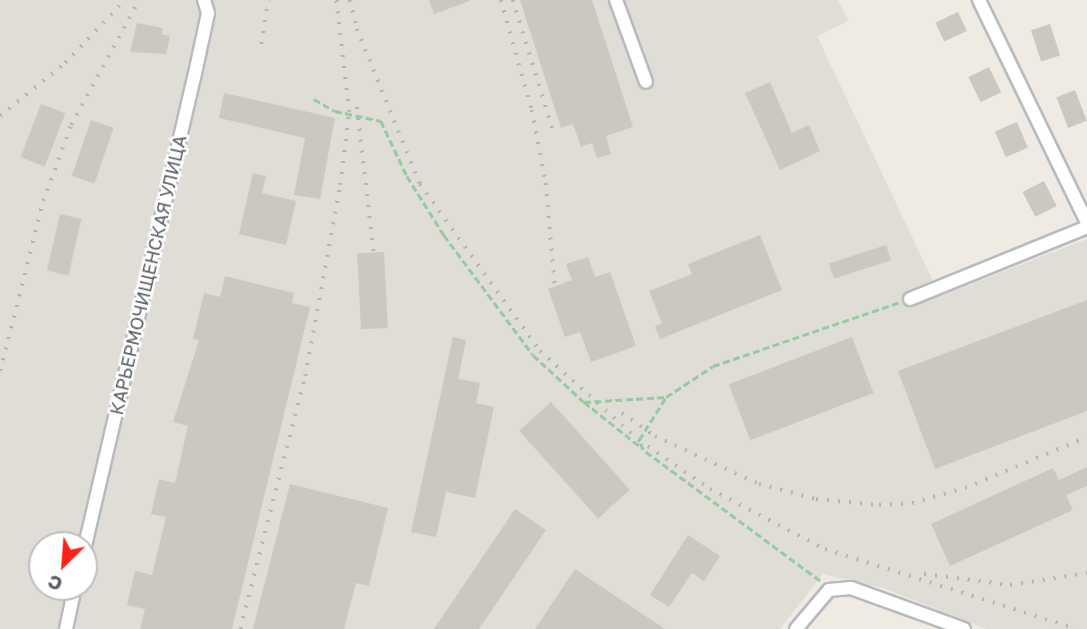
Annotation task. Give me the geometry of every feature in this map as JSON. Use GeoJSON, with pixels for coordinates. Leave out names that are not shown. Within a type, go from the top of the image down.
{"type":"FeatureCollection","features":[{"type":"Feature","properties":{"kind":"street","name":"КАРЬЕРМОЧИЩЕНСКАЯ УЛИЦА"},"geometry":{"type":"LineString","coordinates":[[88,531],[194,78],[208,13],[204,0]]}},
{"type":"Feature","properties":{"kind":"street"},"geometry":{"type":"LineString","coordinates":[[616,0],[646,82]]}},
{"type":"Feature","properties":{"kind":"street"},"geometry":{"type":"LineString","coordinates":[[910,299],[1087,224],[979,0]]}},
{"type":"Feature","properties":{"kind":"street"},"geometry":{"type":"LineString","coordinates":[[796,629],[829,590],[851,588],[964,629]]}},
{"type":"Feature","properties":{"kind":"street"},"geometry":{"type":"LineString","coordinates":[[66,629],[72,601]]}},
{"type":"Feature","properties":{"kind":"path"},"geometry":{"type":"LineString","coordinates":[[314,99],[335,111],[382,121],[407,176],[444,235],[533,355],[584,402],[643,450],[829,590]]}},
{"type":"Feature","properties":{"kind":"path"},"geometry":{"type":"LineString","coordinates":[[643,450],[639,440],[666,397],[713,366],[910,299]]}},
{"type":"Feature","properties":{"kind":"path"},"geometry":{"type":"LineString","coordinates":[[584,402],[666,397]]}},
{"type":"Feature","properties":{"kind":"shaded area"},"geometry":{"type":"Polygon","coordinates":[[[0,0],[838,0],[849,21],[817,36],[940,296],[1087,239],[1087,629],[986,629],[883,588],[823,574],[780,629],[0,629],[0,0]]]}},
{"type":"Feature","properties":{"kind":"building"},"geometry":{"type":"Polygon","coordinates":[[[429,0],[469,0],[470,1],[434,14],[429,0]]]}},
{"type":"Feature","properties":{"kind":"building"},"geometry":{"type":"Polygon","coordinates":[[[520,0],[592,0],[633,127],[606,136],[611,154],[597,158],[592,143],[581,147],[573,124],[561,128],[520,0]]]}},
{"type":"Feature","properties":{"kind":"building"},"geometry":{"type":"Polygon","coordinates":[[[958,12],[967,31],[944,42],[935,23],[958,12]]]}},
{"type":"Feature","properties":{"kind":"building"},"geometry":{"type":"Polygon","coordinates":[[[137,23],[163,28],[162,34],[170,36],[166,54],[130,52],[137,23]]]}},
{"type":"Feature","properties":{"kind":"building"},"geometry":{"type":"Polygon","coordinates":[[[1050,24],[1060,55],[1041,62],[1031,30],[1050,24]]]}},
{"type":"Feature","properties":{"kind":"building"},"geometry":{"type":"Polygon","coordinates":[[[989,67],[1001,92],[981,102],[968,77],[989,67]]]}},
{"type":"Feature","properties":{"kind":"building"},"geometry":{"type":"Polygon","coordinates":[[[770,82],[792,133],[809,125],[820,151],[780,170],[745,93],[770,82]]]}},
{"type":"Feature","properties":{"kind":"building"},"geometry":{"type":"Polygon","coordinates":[[[1075,90],[1087,121],[1068,128],[1056,97],[1075,90]]]}},
{"type":"Feature","properties":{"kind":"building"},"geometry":{"type":"Polygon","coordinates":[[[224,93],[335,118],[320,199],[294,195],[305,138],[219,118],[224,93]]]}},
{"type":"Feature","properties":{"kind":"building"},"geometry":{"type":"Polygon","coordinates":[[[41,104],[65,113],[45,167],[21,157],[41,104]]]}},
{"type":"Feature","properties":{"kind":"building"},"geometry":{"type":"Polygon","coordinates":[[[91,120],[114,128],[94,184],[72,176],[91,120]]]}},
{"type":"Feature","properties":{"kind":"building"},"geometry":{"type":"Polygon","coordinates":[[[1017,122],[1028,148],[1006,157],[995,131],[1017,122]]]}},
{"type":"Feature","properties":{"kind":"building"},"geometry":{"type":"Polygon","coordinates":[[[253,173],[266,176],[262,193],[296,201],[286,245],[239,234],[253,173]]]}},
{"type":"Feature","properties":{"kind":"building"},"geometry":{"type":"Polygon","coordinates":[[[1044,181],[1057,206],[1035,217],[1023,192],[1044,181]]]}},
{"type":"Feature","properties":{"kind":"building"},"geometry":{"type":"Polygon","coordinates":[[[60,214],[81,219],[68,275],[47,271],[60,214]]]}},
{"type":"Feature","properties":{"kind":"building"},"geometry":{"type":"Polygon","coordinates":[[[760,235],[782,290],[660,339],[655,326],[662,323],[649,291],[692,274],[688,264],[760,235]]]}},
{"type":"Feature","properties":{"kind":"building"},"geometry":{"type":"Polygon","coordinates":[[[886,245],[891,260],[834,279],[829,264],[886,245]]]}},
{"type":"Feature","properties":{"kind":"building"},"geometry":{"type":"Polygon","coordinates":[[[384,252],[388,328],[361,329],[357,253],[384,252]]]}},
{"type":"Feature","properties":{"kind":"building"},"geometry":{"type":"Polygon","coordinates":[[[588,257],[595,277],[610,272],[636,346],[591,362],[580,332],[565,337],[548,289],[572,280],[566,264],[588,257]]]}},
{"type":"Feature","properties":{"kind":"building"},"geometry":{"type":"Polygon","coordinates":[[[225,276],[294,293],[292,303],[310,307],[232,629],[140,629],[145,609],[127,605],[135,571],[152,575],[166,517],[151,514],[159,479],[175,483],[188,426],[173,422],[199,340],[193,339],[204,293],[220,297],[225,276]]]}},
{"type":"Feature","properties":{"kind":"building"},"geometry":{"type":"Polygon","coordinates":[[[1087,300],[1087,411],[935,469],[898,371],[1087,300]]]}},
{"type":"Feature","properties":{"kind":"building"},"geometry":{"type":"Polygon","coordinates":[[[453,337],[466,340],[458,379],[480,383],[476,403],[494,407],[475,498],[446,492],[436,537],[411,532],[453,337]]]}},
{"type":"Feature","properties":{"kind":"building"},"geometry":{"type":"Polygon","coordinates":[[[852,337],[874,393],[750,440],[729,384],[852,337]]]}},
{"type":"Feature","properties":{"kind":"building"},"geometry":{"type":"Polygon","coordinates":[[[551,402],[630,490],[598,518],[519,431],[551,402]]]}},
{"type":"Feature","properties":{"kind":"building"},"geometry":{"type":"Polygon","coordinates":[[[1087,467],[1087,486],[1066,495],[1073,510],[950,566],[931,524],[1053,468],[1059,480],[1087,467]]]}},
{"type":"Feature","properties":{"kind":"building"},"geometry":{"type":"Polygon","coordinates":[[[290,484],[388,508],[369,586],[356,583],[344,629],[253,629],[290,484]]]}},
{"type":"Feature","properties":{"kind":"building"},"geometry":{"type":"Polygon","coordinates":[[[515,509],[546,530],[479,629],[434,629],[515,509]]]}},
{"type":"Feature","properties":{"kind":"building"},"geometry":{"type":"Polygon","coordinates":[[[688,535],[720,556],[704,581],[692,573],[669,607],[650,595],[688,535]]]}},
{"type":"Feature","properties":{"kind":"building"},"geometry":{"type":"Polygon","coordinates":[[[575,569],[665,629],[535,629],[575,569]]]}},
{"type":"Feature","properties":{"kind":"railway"},"geometry":{"type":"LineString","coordinates":[[0,116],[65,63],[125,0]]}},
{"type":"Feature","properties":{"kind":"railway"},"geometry":{"type":"LineString","coordinates":[[0,371],[43,201],[71,125],[139,0]]}},
{"type":"Feature","properties":{"kind":"railway"},"geometry":{"type":"LineString","coordinates":[[261,44],[268,0]]}},
{"type":"Feature","properties":{"kind":"railway"},"geometry":{"type":"LineString","coordinates":[[240,629],[305,376],[340,185],[349,112],[336,0]]}},
{"type":"Feature","properties":{"kind":"railway"},"geometry":{"type":"LineString","coordinates":[[350,0],[357,29],[420,184],[540,351],[639,440],[710,489],[825,549],[1077,629]]}},
{"type":"Feature","properties":{"kind":"railway"},"geometry":{"type":"LineString","coordinates":[[501,0],[532,110],[546,183],[555,287]]}},
{"type":"Feature","properties":{"kind":"railway"},"geometry":{"type":"LineString","coordinates":[[513,0],[553,130]]}},
{"type":"Feature","properties":{"kind":"railway"},"geometry":{"type":"LineString","coordinates":[[357,107],[374,253]]}},
{"type":"Feature","properties":{"kind":"railway"},"geometry":{"type":"LineString","coordinates":[[622,413],[655,436],[759,484],[816,499],[879,505],[912,503],[965,488],[1087,437]]}},
{"type":"Feature","properties":{"kind":"railway"},"geometry":{"type":"LineString","coordinates":[[924,574],[1010,585],[1087,573]]}}]}
